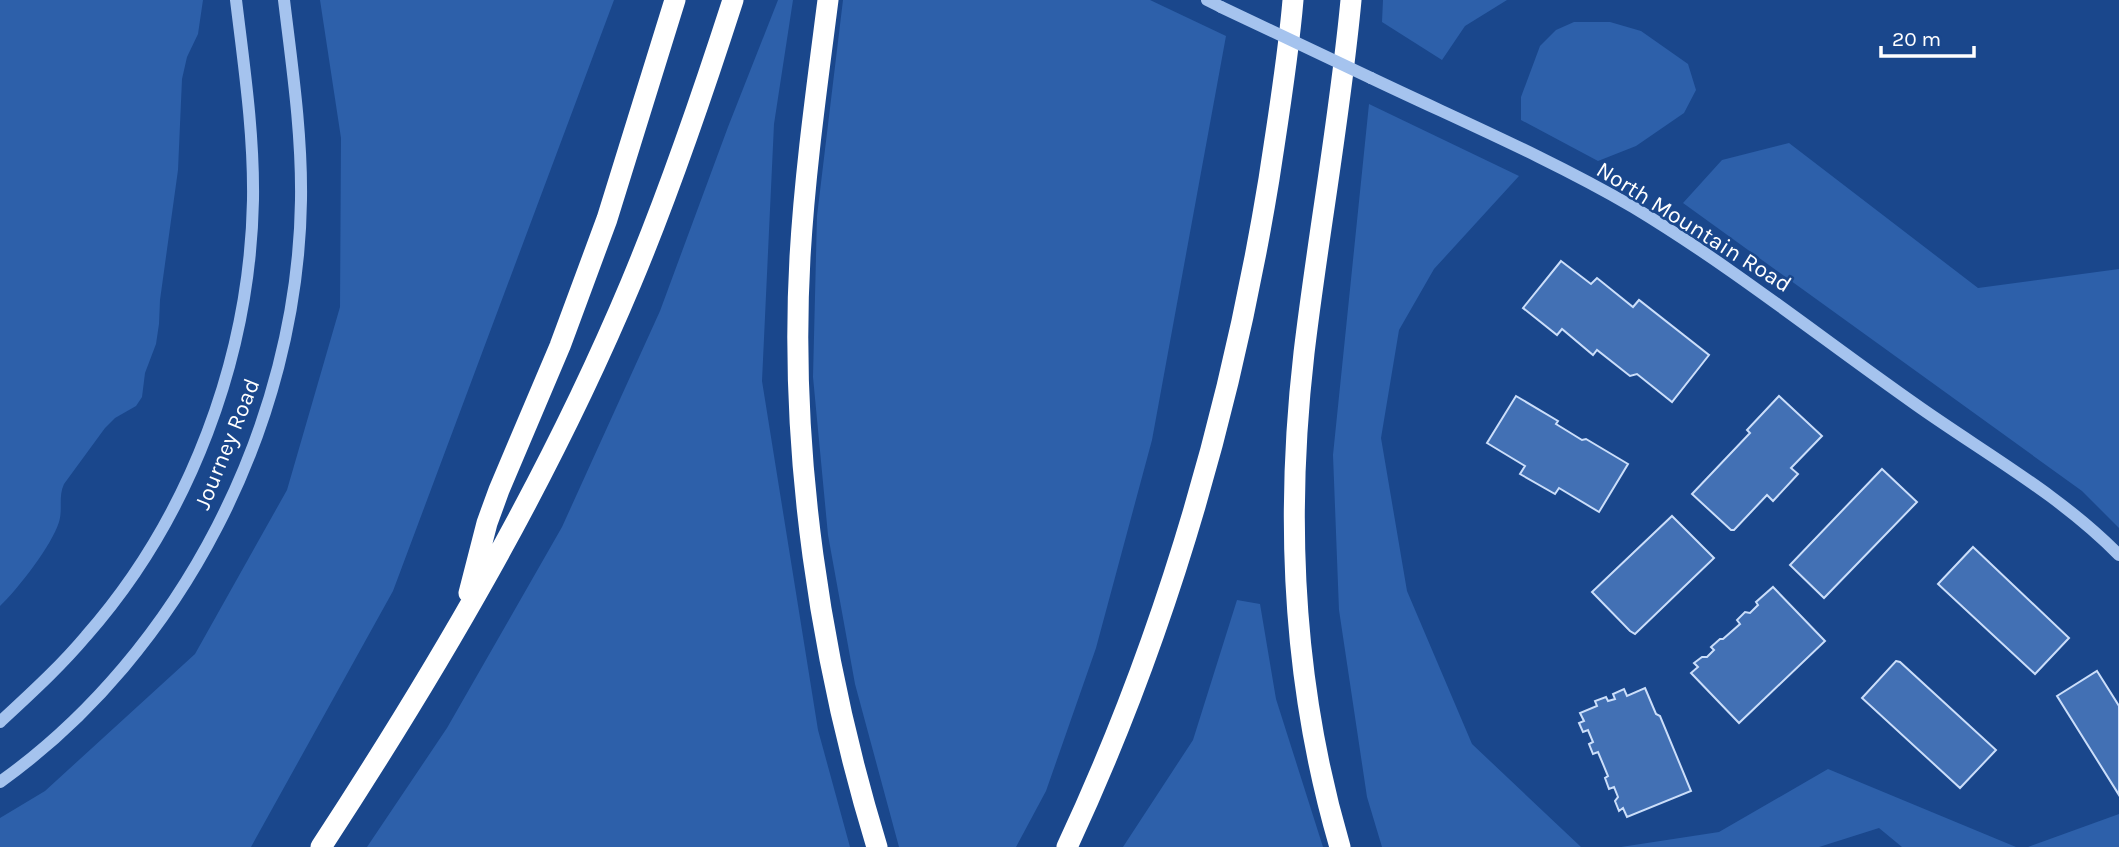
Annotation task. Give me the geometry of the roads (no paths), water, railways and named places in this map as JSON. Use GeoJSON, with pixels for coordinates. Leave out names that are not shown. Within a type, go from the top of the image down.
{"type":"FeatureCollection","features":[{"type":"Feature","properties":{"kind":"highway"},"geometry":{"type":"LineString","coordinates":[[465,613],[475,566],[499,490],[582,289],[675,0]]}},
{"type":"Feature","properties":{"kind":"highway"},"geometry":{"type":"LineString","coordinates":[[321,847],[393,736],[465,613],[546,465],[591,373],[631,285],[678,163],[733,0]]}},
{"type":"Feature","properties":{"kind":"highway"},"geometry":{"type":"LineString","coordinates":[[828,0],[803,205],[798,302],[799,386],[811,537],[829,657],[849,749],[877,847]]}},
{"type":"Feature","properties":{"kind":"highway"},"geometry":{"type":"LineString","coordinates":[[1067,847],[1115,737],[1182,552],[1206,474],[1227,392],[1262,223],[1293,0]]}},
{"type":"Feature","properties":{"kind":"highway"},"geometry":{"type":"LineString","coordinates":[[1340,847],[1316,753],[1304,685],[1297,609],[1295,527],[1298,422],[1304,353],[1339,109],[1351,0]]}},
{"type":"Feature","properties":{"kind":"street","name":"Journey Road"},"geometry":{"type":"LineString","coordinates":[[0,722],[88,635],[126,584],[160,531],[187,479],[213,418],[229,367],[240,314],[249,256],[253,201],[251,146],[236,0]]}},
{"type":"Feature","properties":{"kind":"street","name":"Journey Road"},"geometry":{"type":"LineString","coordinates":[[0,782],[24,765],[78,715],[124,666],[166,611],[202,555],[231,499],[259,434],[288,322],[301,201],[297,119],[284,0]]}},
{"type":"Feature","properties":{"kind":"street","name":"North Mountain Road"},"geometry":{"type":"LineString","coordinates":[[1207,0],[1545,161],[1633,208],[1776,302],[1916,405],[2051,495],[2101,536],[2119,555]]}}]}
